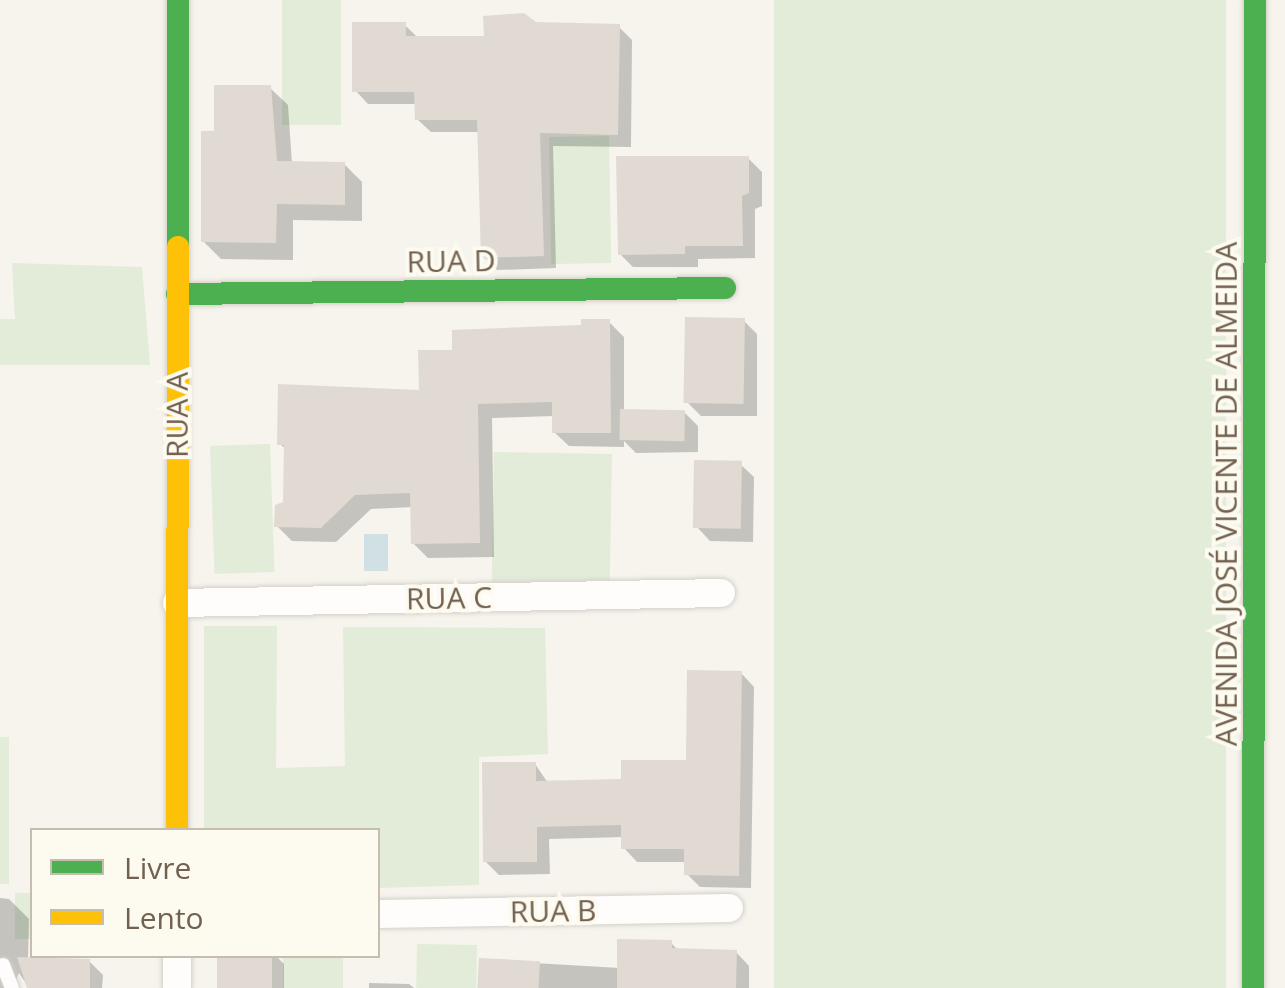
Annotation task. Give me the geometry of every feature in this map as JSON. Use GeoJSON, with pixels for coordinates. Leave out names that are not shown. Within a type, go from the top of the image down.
{"type":"FeatureCollection","features":[{"type":"Feature","properties":{"kind":"street","name":"RUA A"},"geometry":{"type":"LineString","coordinates":[[177,828],[178,0]]}},
{"type":"Feature","properties":{"kind":"street","name":"AVENIDA JOSÉ VICENTE DE ALMEIDA"},"geometry":{"type":"LineString","coordinates":[[1253,988],[1257,725],[1254,0]]}},
{"type":"Feature","properties":{"kind":"street","name":"RUA D"},"geometry":{"type":"LineString","coordinates":[[178,294],[726,288]]}},
{"type":"Feature","properties":{"kind":"street","name":"RUA C"},"geometry":{"type":"LineString","coordinates":[[177,603],[721,594]]}},
{"type":"Feature","properties":{"kind":"street","name":"RUA B"},"geometry":{"type":"LineString","coordinates":[[380,914],[728,908]]}},
{"type":"Feature","properties":{"kind":"street"},"geometry":{"type":"LineString","coordinates":[[177,958],[177,988]]}},
{"type":"Feature","properties":{"kind":"lane"},"geometry":{"type":"LineString","coordinates":[[3,964],[12,988]]}},
{"type":"Feature","properties":{"kind":"green space"},"geometry":{"type":"Polygon","coordinates":[[[282,0],[341,0],[341,125],[282,125],[282,0]]]}},
{"type":"Feature","properties":{"kind":"green space"},"geometry":{"type":"Polygon","coordinates":[[[774,0],[1226,0],[1226,988],[774,988],[774,0]]]}},
{"type":"Feature","properties":{"kind":"green space"},"geometry":{"type":"Polygon","coordinates":[[[609,136],[611,263],[551,264],[549,137],[609,136]]]}},
{"type":"Feature","properties":{"kind":"green space"},"geometry":{"type":"Polygon","coordinates":[[[12,263],[142,267],[150,365],[0,365],[0,319],[15,319],[12,263]]]}},
{"type":"Feature","properties":{"kind":"green space"},"geometry":{"type":"Polygon","coordinates":[[[270,444],[274,572],[215,574],[210,446],[270,444]]]}},
{"type":"Feature","properties":{"kind":"green space"},"geometry":{"type":"Polygon","coordinates":[[[494,452],[612,454],[610,587],[492,585],[494,452]]]}},
{"type":"Feature","properties":{"kind":"green space"},"geometry":{"type":"Polygon","coordinates":[[[204,626],[277,626],[276,768],[345,766],[343,627],[545,628],[548,754],[479,757],[479,885],[380,888],[380,828],[204,828],[204,626]]]}},
{"type":"Feature","properties":{"kind":"green space"},"geometry":{"type":"Polygon","coordinates":[[[0,737],[9,737],[9,884],[0,884],[0,737]]]}},
{"type":"Feature","properties":{"kind":"green space"},"geometry":{"type":"Polygon","coordinates":[[[15,893],[30,893],[30,939],[15,939],[15,893]]]}},
{"type":"Feature","properties":{"kind":"green space"},"geometry":{"type":"Polygon","coordinates":[[[417,944],[477,945],[476,988],[416,988],[417,944]]]}},
{"type":"Feature","properties":{"kind":"green space"},"geometry":{"type":"Polygon","coordinates":[[[283,958],[343,958],[343,988],[283,988],[283,958]]]}},
{"type":"Feature","properties":{"kind":"shaded area"},"geometry":{"type":"Polygon","coordinates":[[[364,534],[388,534],[388,571],[364,571],[364,534]]]}},
{"type":"Feature","properties":{"kind":"building"},"geometry":{"type":"Polygon","coordinates":[[[524,13],[536,22],[620,24],[618,135],[540,133],[544,256],[481,258],[477,120],[415,120],[414,92],[352,92],[352,22],[406,22],[406,36],[484,36],[483,16],[524,13]]]}},
{"type":"Feature","properties":{"kind":"building"},"geometry":{"type":"Polygon","coordinates":[[[214,85],[271,85],[277,161],[345,162],[345,205],[277,204],[276,243],[201,242],[201,131],[214,131],[214,85]]]}},
{"type":"Feature","properties":{"kind":"building"},"geometry":{"type":"Polygon","coordinates":[[[616,156],[749,156],[749,193],[742,196],[743,246],[685,246],[685,254],[618,255],[616,156]]]}},
{"type":"Feature","properties":{"kind":"building"},"geometry":{"type":"Polygon","coordinates":[[[685,317],[745,318],[743,404],[683,403],[685,317]]]}},
{"type":"Feature","properties":{"kind":"building"},"geometry":{"type":"Polygon","coordinates":[[[581,319],[610,319],[611,433],[552,433],[552,402],[478,404],[480,543],[411,544],[410,493],[355,495],[321,528],[274,527],[275,505],[283,502],[284,445],[277,445],[278,384],[419,390],[418,350],[452,350],[452,330],[581,325],[581,319]]]}},
{"type":"Feature","properties":{"kind":"building"},"geometry":{"type":"Polygon","coordinates":[[[620,409],[685,410],[684,441],[619,440],[620,409]]]}},
{"type":"Feature","properties":{"kind":"building"},"geometry":{"type":"Polygon","coordinates":[[[694,460],[742,461],[741,529],[693,528],[694,460]]]}},
{"type":"Feature","properties":{"kind":"building"},"geometry":{"type":"Polygon","coordinates":[[[687,670],[742,671],[739,876],[684,875],[684,849],[621,849],[621,825],[537,827],[537,862],[483,862],[482,762],[536,762],[536,781],[621,779],[621,760],[686,760],[687,670]]]}},
{"type":"Feature","properties":{"kind":"building"},"geometry":{"type":"Polygon","coordinates":[[[617,939],[672,940],[672,948],[737,950],[736,988],[617,988],[617,939]]]}},
{"type":"Feature","properties":{"kind":"building"},"geometry":{"type":"Polygon","coordinates":[[[17,957],[90,959],[90,988],[27,988],[17,957]]]}},
{"type":"Feature","properties":{"kind":"building"},"geometry":{"type":"Polygon","coordinates":[[[217,958],[272,958],[272,988],[217,988],[217,958]]]}},
{"type":"Feature","properties":{"kind":"building"},"geometry":{"type":"Polygon","coordinates":[[[479,958],[540,961],[539,988],[477,988],[479,958]]]}},
{"type":"Feature","properties":{"kind":"traffic: fast"},"geometry":{"type":"LineString","coordinates":[[178,0],[178,247]]}},
{"type":"Feature","properties":{"kind":"traffic: fast"},"geometry":{"type":"LineString","coordinates":[[1253,988],[1255,0]]}},
{"type":"Feature","properties":{"kind":"traffic: fast"},"geometry":{"type":"LineString","coordinates":[[177,294],[725,288]]}},
{"type":"Feature","properties":{"kind":"traffic: slow"},"geometry":{"type":"LineString","coordinates":[[177,828],[178,247]]}}]}
